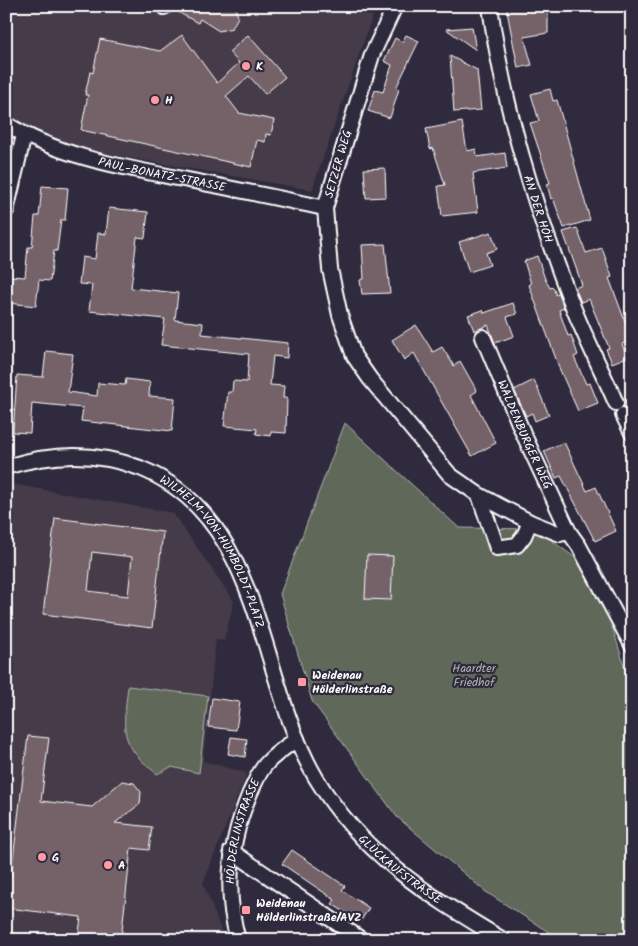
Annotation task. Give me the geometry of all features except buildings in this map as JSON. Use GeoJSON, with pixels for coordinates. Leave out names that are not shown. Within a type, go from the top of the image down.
{"type":"FeatureCollection","features":[{"type":"Feature","properties":{"kind":"street","name":"SETZER WEG"},"geometry":{"type":"LineString","coordinates":[[395,6],[372,55],[325,208],[330,269],[340,315],[354,356],[403,420],[450,474],[479,495]]}},
{"type":"Feature","properties":{"kind":"street","name":"AN DER HÖH"},"geometry":{"type":"LineString","coordinates":[[490,6],[496,55],[520,148],[570,300],[632,433]]}},
{"type":"Feature","properties":{"kind":"street","name":"PAUL-BONATZ-STRASSE"},"geometry":{"type":"LineString","coordinates":[[6,124],[24,135],[61,150],[102,163],[325,208]]}},
{"type":"Feature","properties":{"kind":"street"},"geometry":{"type":"LineString","coordinates":[[6,210],[24,135]]}},
{"type":"Feature","properties":{"kind":"street","name":"WALDENBURGER WEG"},"geometry":{"type":"LineString","coordinates":[[483,337],[523,434],[569,532],[580,546],[632,645]]}},
{"type":"Feature","properties":{"kind":"street","name":"WILHELM-VON-HUMBOLDT-PLATZ"},"geometry":{"type":"LineString","coordinates":[[6,467],[32,460],[55,457],[108,457],[153,474],[173,486],[201,509],[226,543],[249,593],[297,739],[316,778]]}},
{"type":"Feature","properties":{"kind":"street"},"geometry":{"type":"LineString","coordinates":[[479,495],[498,548],[517,545],[524,536],[530,522]]}},
{"type":"Feature","properties":{"kind":"street"},"geometry":{"type":"LineString","coordinates":[[479,495],[530,522],[560,534],[569,532]]}},
{"type":"Feature","properties":{"kind":"street","name":"HÖLDERLINSTRASSE"},"geometry":{"type":"LineString","coordinates":[[238,940],[230,894],[231,851],[243,809],[256,779],[267,763],[297,739]]}},
{"type":"Feature","properties":{"kind":"street","name":"GLÜCKAUFSTRASSE"},"geometry":{"type":"LineString","coordinates":[[316,778],[356,831],[385,861],[415,886],[503,940]]}},
{"type":"Feature","properties":{"kind":"street"},"geometry":{"type":"LineString","coordinates":[[231,851],[362,940]]}},
{"type":"Feature","properties":{"kind":"shaded area"},"geometry":{"type":"Polygon","coordinates":[[[6,6],[360,6],[374,12],[312,190],[57,145],[6,117],[6,6]]]}},
{"type":"Feature","properties":{"kind":"shaded area"},"geometry":{"type":"Polygon","coordinates":[[[6,483],[173,513],[234,601],[224,641],[216,639],[203,761],[247,773],[203,883],[225,940],[6,940],[6,483]]]}},
{"type":"Feature","properties":{"kind":"green space","name":"Haardter Friedhof"},"geometry":{"type":"Polygon","coordinates":[[[345,423],[459,528],[536,529],[581,562],[608,613],[632,691],[632,940],[561,940],[486,892],[397,817],[312,701],[280,594],[345,423]]]}},
{"type":"Feature","properties":{"kind":"green space"},"geometry":{"type":"Polygon","coordinates":[[[128,686],[208,696],[199,773],[171,767],[157,774],[135,754],[126,735],[125,714],[128,686]]]}},
{"type":"Feature","properties":{"kind":"place","name":"K"},"geometry":{"type":"Point","coordinates":[246,66]}},
{"type":"Feature","properties":{"kind":"place","name":"H"},"geometry":{"type":"Point","coordinates":[155,100]}},
{"type":"Feature","properties":{"kind":"place","name":"Weidenau Hölderlinstraße"},"geometry":{"type":"Point","coordinates":[302,682]}},
{"type":"Feature","properties":{"kind":"place","name":"G"},"geometry":{"type":"Point","coordinates":[42,857]}},
{"type":"Feature","properties":{"kind":"place","name":"A"},"geometry":{"type":"Point","coordinates":[108,865]}},
{"type":"Feature","properties":{"kind":"place","name":"Weidenau Hölderlinstraße/AVZ"},"geometry":{"type":"Point","coordinates":[246,910]}}]}
